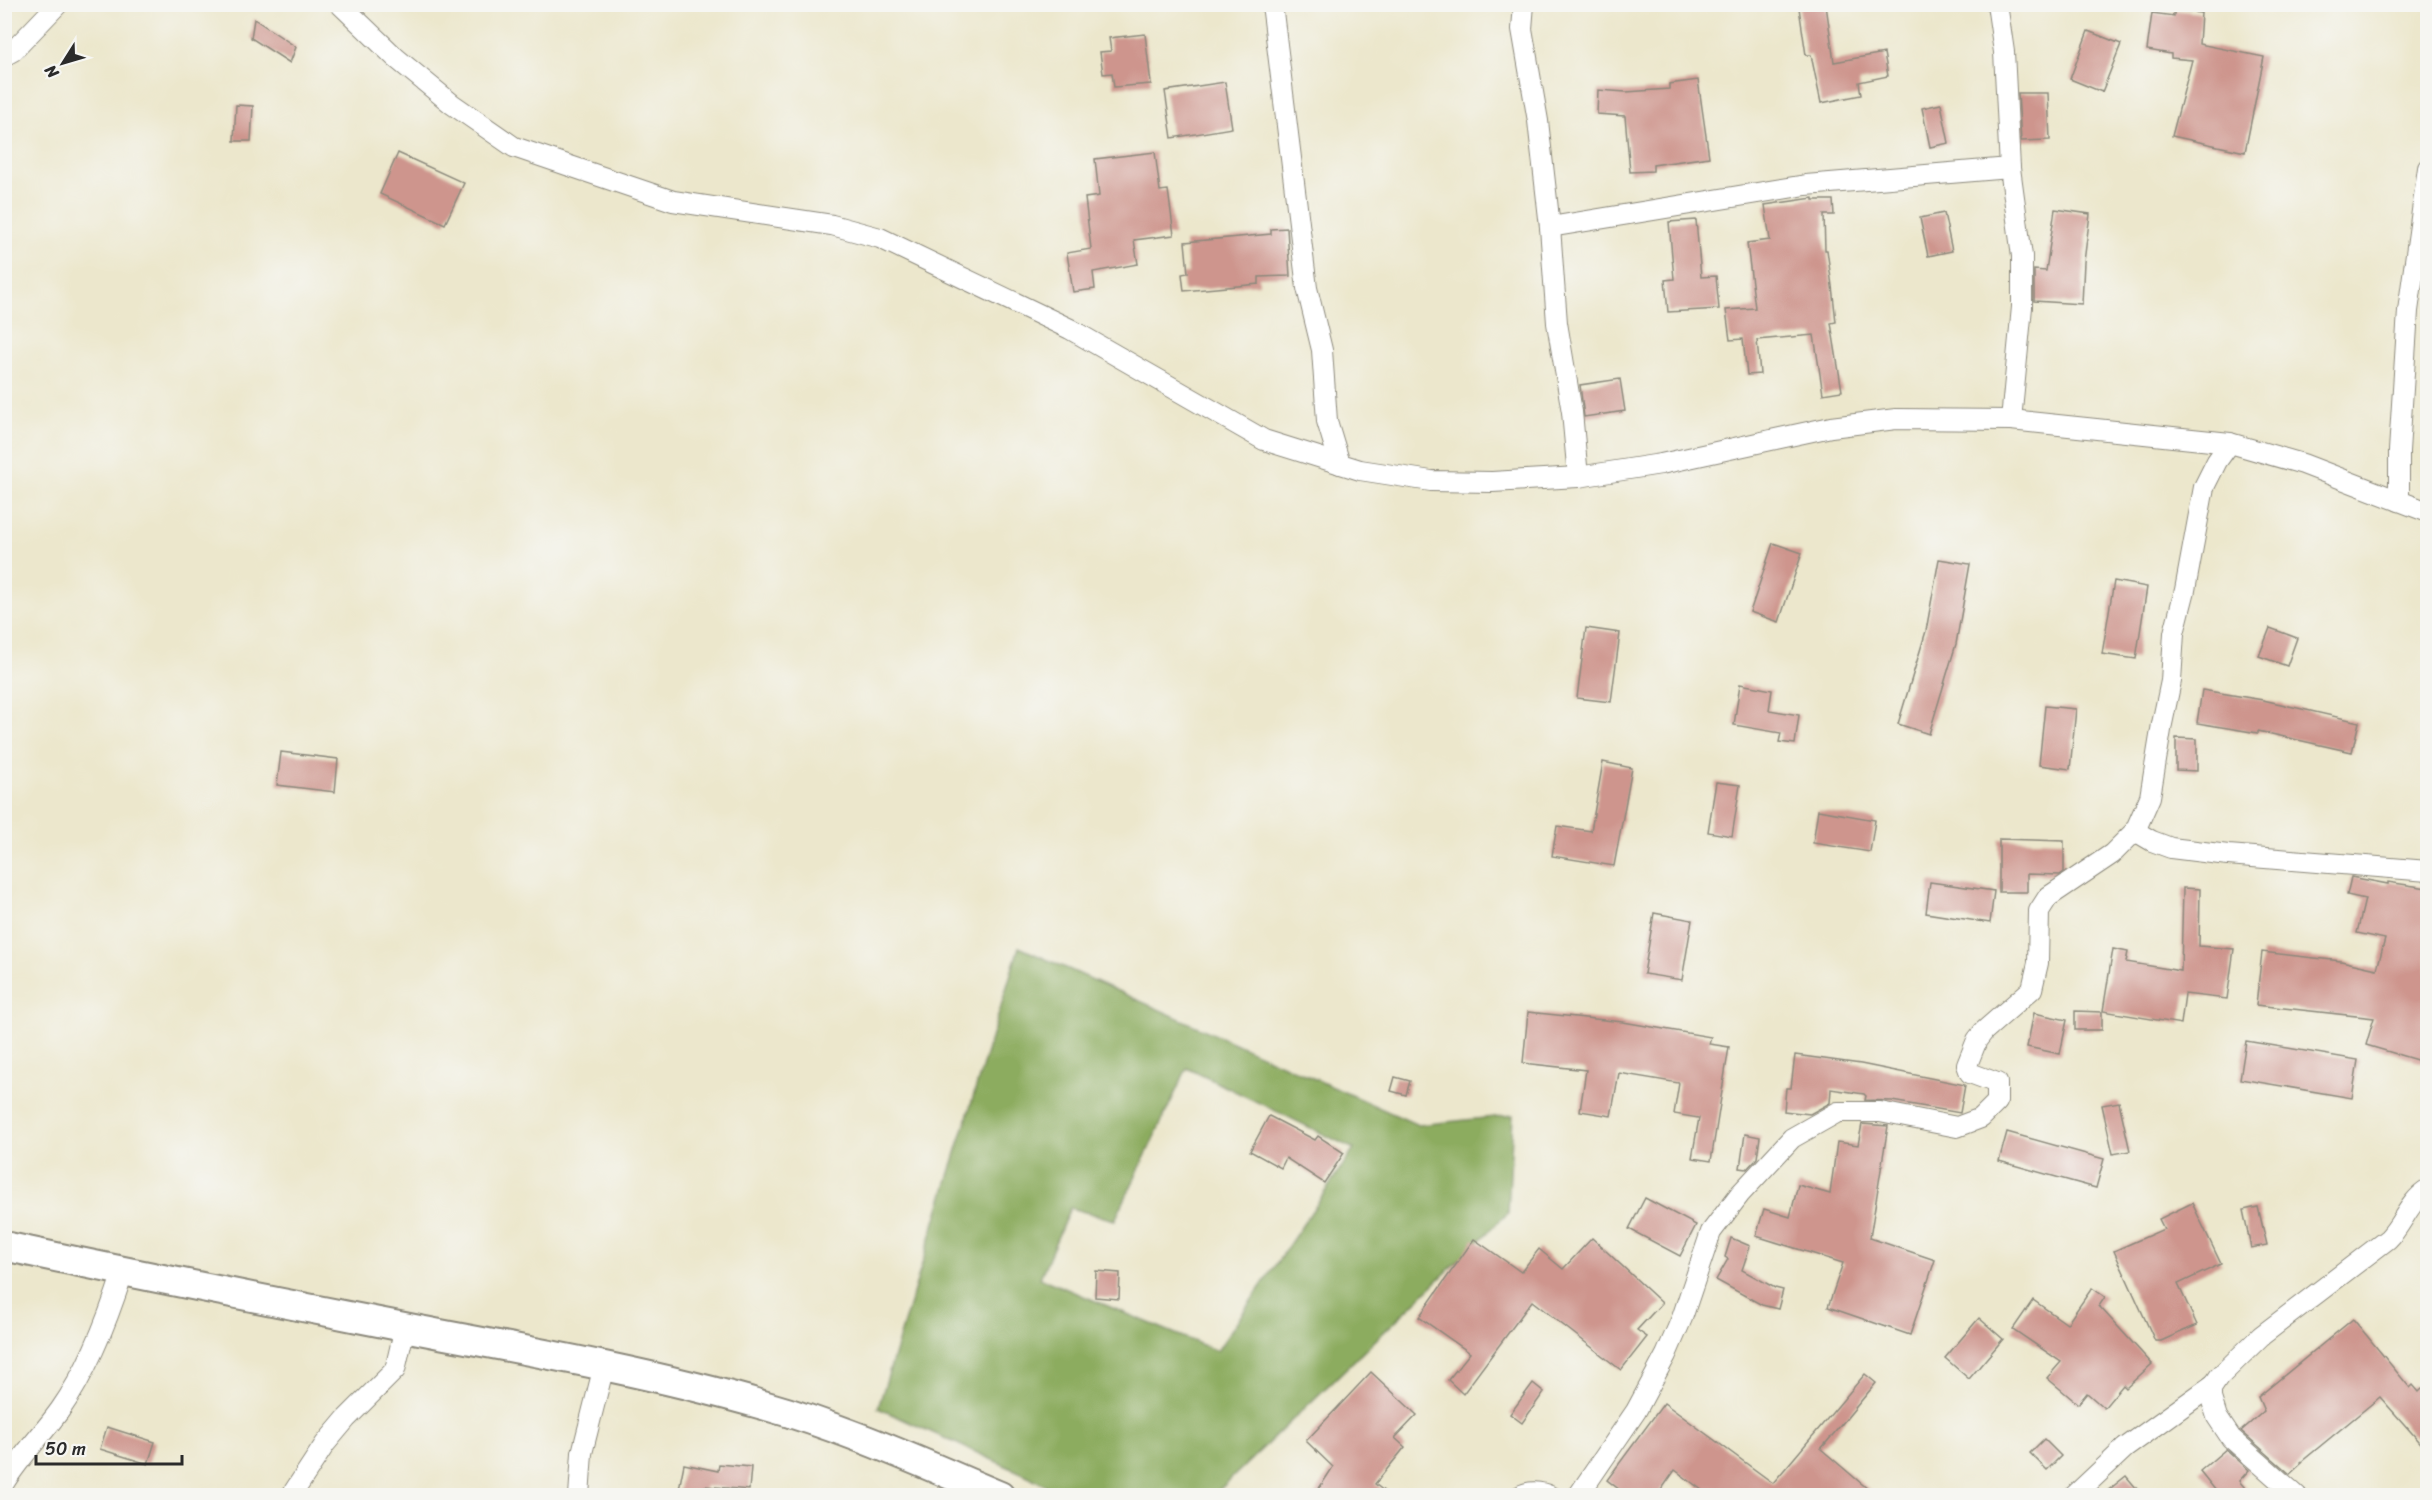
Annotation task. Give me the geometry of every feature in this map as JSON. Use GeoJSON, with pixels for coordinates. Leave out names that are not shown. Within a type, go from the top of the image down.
{"type":"FeatureCollection","features":[{"type":"Feature","properties":{"kind":"main road"},"geometry":{"type":"LineString","coordinates":[[4,1246],[123,1272],[604,1366],[765,1405],[880,1444],[1000,1496]]}},
{"type":"Feature","properties":{"kind":"street"},"geometry":{"type":"LineString","coordinates":[[4,56],[21,43],[58,4]]}},
{"type":"Feature","properties":{"kind":"street"},"geometry":{"type":"LineString","coordinates":[[340,4],[396,58],[452,104],[514,147],[673,201],[832,225],[880,238],[1070,329],[1264,440],[1360,470],[1431,481],[1492,482],[1578,477],[1661,464],[1842,426],[1896,419],[2011,420],[2230,443],[2303,464],[2427,512]]}},
{"type":"Feature","properties":{"kind":"street"},"geometry":{"type":"LineString","coordinates":[[1272,4],[1308,288],[1322,350],[1328,421],[1340,464]]}},
{"type":"Feature","properties":{"kind":"street"},"geometry":{"type":"LineString","coordinates":[[1524,4],[1522,29],[1538,121],[1550,227],[1557,323],[1572,412],[1578,477]]}},
{"type":"Feature","properties":{"kind":"street"},"geometry":{"type":"LineString","coordinates":[[1997,4],[2004,52],[2010,168],[2022,256],[2022,307],[2011,420]]}},
{"type":"Feature","properties":{"kind":"street"},"geometry":{"type":"LineString","coordinates":[[1550,227],[1806,185],[2010,168]]}},
{"type":"Feature","properties":{"kind":"street"},"geometry":{"type":"LineString","coordinates":[[2399,501],[2400,417],[2408,311],[2427,168]]}},
{"type":"Feature","properties":{"kind":"street"},"geometry":{"type":"LineString","coordinates":[[1578,1496],[1636,1411],[1654,1377],[1682,1318],[1711,1232],[1740,1194],[1792,1138],[1838,1112],[1880,1112],[1957,1127],[1981,1118],[1997,1102],[1997,1083],[1970,1073],[1967,1065],[1977,1040],[1984,1031],[2032,989],[2038,963],[2039,910],[2048,897],[2112,854],[2135,831],[2150,797],[2171,681],[2174,633],[2185,590],[2204,487],[2217,460],[2230,443]]}},
{"type":"Feature","properties":{"kind":"street"},"geometry":{"type":"LineString","coordinates":[[2135,831],[2171,848],[2228,855],[2427,871]]}},
{"type":"Feature","properties":{"kind":"street"},"geometry":{"type":"LineString","coordinates":[[2074,1496],[2125,1448],[2214,1384],[2261,1336],[2388,1239],[2398,1229],[2415,1200],[2427,1190]]}},
{"type":"Feature","properties":{"kind":"street"},"geometry":{"type":"LineString","coordinates":[[4,1483],[15,1465],[61,1408],[94,1352],[123,1272]]}},
{"type":"Feature","properties":{"kind":"street"},"geometry":{"type":"LineString","coordinates":[[291,1496],[325,1444],[346,1419],[395,1370],[405,1327]]}},
{"type":"Feature","properties":{"kind":"street"},"geometry":{"type":"LineString","coordinates":[[579,1496],[582,1453],[604,1366]]}},
{"type":"Feature","properties":{"kind":"street"},"geometry":{"type":"LineString","coordinates":[[2214,1384],[2211,1389],[2211,1398],[2217,1417],[2231,1438],[2297,1496]]}},
{"type":"Feature","properties":{"kind":"street"},"geometry":{"type":"LineString","coordinates":[[1520,1496],[1524,1493],[1542,1493],[1550,1496]]}},
{"type":"Feature","properties":{"kind":"green space"},"geometry":{"type":"Polygon","coordinates":[[[1019,947],[1418,1125],[1513,1115],[1508,1213],[1214,1495],[1063,1495],[1026,1475],[878,1408],[1019,947]],[[1187,1068],[1115,1220],[1070,1208],[1040,1278],[1217,1351],[1354,1149],[1187,1068]]]}},
{"type":"Feature","properties":{"kind":"building"},"geometry":{"type":"Polygon","coordinates":[[[1826,5],[1834,62],[1884,53],[1888,76],[1859,82],[1861,95],[1821,103],[1811,55],[1806,55],[1799,8],[1826,5]]]}},
{"type":"Feature","properties":{"kind":"building"},"geometry":{"type":"Polygon","coordinates":[[[2174,10],[2201,13],[2199,44],[2264,57],[2245,152],[2172,136],[2192,60],[2171,58],[2171,54],[2147,50],[2152,13],[2174,16],[2174,10]]]}},
{"type":"Feature","properties":{"kind":"building"},"geometry":{"type":"Polygon","coordinates":[[[254,19],[296,47],[290,63],[251,38],[254,19]]]}},
{"type":"Feature","properties":{"kind":"building"},"geometry":{"type":"Polygon","coordinates":[[[2088,31],[2121,44],[2102,92],[2070,79],[2088,31]]]}},
{"type":"Feature","properties":{"kind":"building"},"geometry":{"type":"Polygon","coordinates":[[[1145,34],[1151,84],[1114,87],[1112,73],[1103,74],[1100,52],[1111,51],[1109,38],[1145,34]]]}},
{"type":"Feature","properties":{"kind":"building"},"geometry":{"type":"Polygon","coordinates":[[[1698,80],[1709,157],[1653,165],[1653,171],[1630,172],[1625,116],[1597,114],[1598,90],[1626,92],[1669,89],[1669,84],[1698,80]]]}},
{"type":"Feature","properties":{"kind":"building"},"geometry":{"type":"Polygon","coordinates":[[[1225,82],[1232,128],[1172,138],[1165,91],[1225,82]]]}},
{"type":"Feature","properties":{"kind":"building"},"geometry":{"type":"Polygon","coordinates":[[[2018,93],[2048,93],[2050,140],[2021,141],[2018,93]]]}},
{"type":"Feature","properties":{"kind":"building"},"geometry":{"type":"Polygon","coordinates":[[[1941,104],[1949,143],[1930,147],[1922,108],[1941,104]]]}},
{"type":"Feature","properties":{"kind":"building"},"geometry":{"type":"Polygon","coordinates":[[[236,105],[253,106],[251,141],[234,141],[236,105]]]}},
{"type":"Feature","properties":{"kind":"building"},"geometry":{"type":"Polygon","coordinates":[[[1155,152],[1160,191],[1168,190],[1174,235],[1134,240],[1138,264],[1093,272],[1095,289],[1073,292],[1067,253],[1091,249],[1085,198],[1099,196],[1095,159],[1155,152]]]}},
{"type":"Feature","properties":{"kind":"building"},"geometry":{"type":"Polygon","coordinates":[[[398,153],[464,183],[445,224],[380,194],[398,153]]]}},
{"type":"Feature","properties":{"kind":"building"},"geometry":{"type":"Polygon","coordinates":[[[1813,198],[1813,200],[1833,200],[1834,215],[1824,215],[1825,250],[1827,250],[1836,322],[1831,323],[1842,391],[1823,394],[1814,335],[1757,340],[1760,374],[1747,375],[1743,339],[1730,340],[1726,310],[1755,308],[1747,243],[1770,240],[1765,205],[1813,198]]]}},
{"type":"Feature","properties":{"kind":"building"},"geometry":{"type":"Polygon","coordinates":[[[2055,209],[2090,214],[2082,304],[2034,301],[2034,270],[2046,271],[2055,209]]]}},
{"type":"Feature","properties":{"kind":"building"},"geometry":{"type":"Polygon","coordinates":[[[1944,213],[1952,251],[1928,256],[1920,218],[1944,213]]]}},
{"type":"Feature","properties":{"kind":"building"},"geometry":{"type":"Polygon","coordinates":[[[1696,220],[1701,277],[1716,276],[1719,309],[1668,312],[1665,280],[1674,279],[1669,222],[1696,220]]]}},
{"type":"Feature","properties":{"kind":"building"},"geometry":{"type":"Polygon","coordinates":[[[1287,228],[1290,276],[1259,277],[1259,284],[1184,291],[1182,274],[1188,273],[1185,242],[1271,234],[1271,229],[1287,228]]]}},
{"type":"Feature","properties":{"kind":"building"},"geometry":{"type":"Polygon","coordinates":[[[1620,379],[1625,411],[1584,417],[1580,385],[1620,379]]]}},
{"type":"Feature","properties":{"kind":"building"},"geometry":{"type":"Polygon","coordinates":[[[1773,543],[1802,553],[1779,622],[1750,612],[1773,543]]]}},
{"type":"Feature","properties":{"kind":"building"},"geometry":{"type":"Polygon","coordinates":[[[1939,559],[1970,564],[1956,644],[1929,734],[1898,724],[1926,631],[1939,559]]]}},
{"type":"Feature","properties":{"kind":"building"},"geometry":{"type":"Polygon","coordinates":[[[2114,581],[2147,587],[2136,659],[2102,654],[2114,581]]]}},
{"type":"Feature","properties":{"kind":"building"},"geometry":{"type":"Polygon","coordinates":[[[1586,628],[1620,633],[1611,702],[1577,698],[1586,628]]]}},
{"type":"Feature","properties":{"kind":"building"},"geometry":{"type":"Polygon","coordinates":[[[2270,628],[2297,638],[2287,666],[2259,656],[2270,628]]]}},
{"type":"Feature","properties":{"kind":"building"},"geometry":{"type":"Polygon","coordinates":[[[1740,684],[1772,690],[1769,710],[1799,715],[1795,744],[1779,742],[1781,733],[1734,725],[1740,684]]]}},
{"type":"Feature","properties":{"kind":"building"},"geometry":{"type":"Polygon","coordinates":[[[2202,690],[2263,700],[2359,722],[2352,752],[2258,731],[2258,733],[2197,723],[2202,690]]]}},
{"type":"Feature","properties":{"kind":"building"},"geometry":{"type":"Polygon","coordinates":[[[2045,706],[2076,709],[2070,769],[2039,765],[2045,706]]]}},
{"type":"Feature","properties":{"kind":"building"},"geometry":{"type":"Polygon","coordinates":[[[2176,738],[2197,739],[2197,771],[2176,770],[2176,738]]]}},
{"type":"Feature","properties":{"kind":"building"},"geometry":{"type":"Polygon","coordinates":[[[281,752],[338,759],[335,792],[277,785],[281,752]]]}},
{"type":"Feature","properties":{"kind":"building"},"geometry":{"type":"Polygon","coordinates":[[[1603,762],[1632,768],[1614,866],[1552,856],[1557,826],[1591,831],[1603,762]]]}},
{"type":"Feature","properties":{"kind":"building"},"geometry":{"type":"Polygon","coordinates":[[[1716,782],[1740,785],[1732,836],[1708,832],[1716,782]]]}},
{"type":"Feature","properties":{"kind":"building"},"geometry":{"type":"Polygon","coordinates":[[[1818,810],[1875,820],[1870,852],[1813,843],[1818,810]]]}},
{"type":"Feature","properties":{"kind":"building"},"geometry":{"type":"Polygon","coordinates":[[[1999,839],[2064,841],[2064,872],[2060,875],[2027,874],[2027,892],[1999,892],[1999,839]]]}},
{"type":"Feature","properties":{"kind":"building"},"geometry":{"type":"Polygon","coordinates":[[[2351,877],[2427,888],[2427,1063],[2366,1045],[2374,1018],[2256,1005],[2262,952],[2341,961],[2377,969],[2385,939],[2357,933],[2365,899],[2347,895],[2351,877]]]}},
{"type":"Feature","properties":{"kind":"building"},"geometry":{"type":"Polygon","coordinates":[[[1930,882],[1994,891],[1990,923],[1926,913],[1930,882]]]}},
{"type":"Feature","properties":{"kind":"building"},"geometry":{"type":"Polygon","coordinates":[[[2183,888],[2200,889],[2199,946],[2234,949],[2227,999],[2185,994],[2181,1024],[2103,1011],[2113,949],[2128,952],[2126,962],[2181,971],[2183,888]]]}},
{"type":"Feature","properties":{"kind":"building"},"geometry":{"type":"Polygon","coordinates":[[[1654,913],[1692,920],[1682,980],[1644,974],[1654,913]]]}},
{"type":"Feature","properties":{"kind":"building"},"geometry":{"type":"Polygon","coordinates":[[[2075,1011],[2102,1012],[2102,1030],[2075,1030],[2075,1011]]]}},
{"type":"Feature","properties":{"kind":"building"},"geometry":{"type":"Polygon","coordinates":[[[1528,1012],[1623,1022],[1711,1037],[1709,1044],[1729,1047],[1711,1161],[1692,1158],[1699,1118],[1674,1114],[1679,1083],[1619,1073],[1611,1116],[1580,1111],[1586,1070],[1523,1063],[1528,1012]]]}},
{"type":"Feature","properties":{"kind":"building"},"geometry":{"type":"Polygon","coordinates":[[[2034,1013],[2067,1020],[2060,1054],[2027,1047],[2034,1013]]]}},
{"type":"Feature","properties":{"kind":"building"},"geometry":{"type":"Polygon","coordinates":[[[2246,1041],[2358,1060],[2352,1098],[2240,1079],[2246,1041]]]}},
{"type":"Feature","properties":{"kind":"building"},"geometry":{"type":"Polygon","coordinates":[[[1795,1055],[1861,1064],[1965,1085],[1960,1113],[1892,1101],[1865,1100],[1864,1094],[1831,1089],[1830,1103],[1810,1114],[1784,1111],[1786,1088],[1791,1088],[1795,1055]]]}},
{"type":"Feature","properties":{"kind":"building"},"geometry":{"type":"Polygon","coordinates":[[[1395,1077],[1410,1081],[1406,1095],[1391,1091],[1395,1077]]]}},
{"type":"Feature","properties":{"kind":"building"},"geometry":{"type":"Polygon","coordinates":[[[2119,1102],[2130,1151],[2113,1154],[2102,1105],[2119,1102]]]}},
{"type":"Feature","properties":{"kind":"building"},"geometry":{"type":"Polygon","coordinates":[[[1269,1116],[1315,1140],[1318,1136],[1344,1153],[1324,1183],[1286,1158],[1281,1168],[1250,1151],[1269,1116]]]}},
{"type":"Feature","properties":{"kind":"building"},"geometry":{"type":"Polygon","coordinates":[[[1862,1124],[1888,1126],[1870,1238],[1935,1260],[1910,1335],[1828,1307],[1843,1263],[1756,1236],[1764,1209],[1790,1217],[1798,1185],[1830,1194],[1837,1142],[1858,1145],[1862,1124]]]}},
{"type":"Feature","properties":{"kind":"building"},"geometry":{"type":"Polygon","coordinates":[[[2007,1132],[2104,1159],[2096,1188],[1999,1161],[2007,1132]]]}},
{"type":"Feature","properties":{"kind":"building"},"geometry":{"type":"Polygon","coordinates":[[[1745,1134],[1760,1137],[1757,1158],[1747,1169],[1740,1168],[1745,1134]]]}},
{"type":"Feature","properties":{"kind":"building"},"geometry":{"type":"Polygon","coordinates":[[[1645,1198],[1696,1225],[1680,1256],[1629,1229],[1645,1198]]]}},
{"type":"Feature","properties":{"kind":"building"},"geometry":{"type":"Polygon","coordinates":[[[2192,1203],[2221,1264],[2178,1284],[2197,1325],[2161,1341],[2155,1341],[2114,1251],[2164,1229],[2159,1219],[2192,1203]]]}},
{"type":"Feature","properties":{"kind":"building"},"geometry":{"type":"Polygon","coordinates":[[[2258,1207],[2267,1245],[2251,1248],[2243,1210],[2258,1207]]]}},
{"type":"Feature","properties":{"kind":"building"},"geometry":{"type":"Polygon","coordinates":[[[1592,1238],[1662,1303],[1637,1330],[1647,1337],[1621,1370],[1532,1301],[1463,1394],[1448,1380],[1470,1353],[1419,1317],[1474,1239],[1521,1272],[1539,1249],[1563,1269],[1592,1238]]]}},
{"type":"Feature","properties":{"kind":"building"},"geometry":{"type":"Polygon","coordinates":[[[1731,1238],[1750,1246],[1742,1270],[1783,1290],[1778,1309],[1762,1305],[1716,1280],[1728,1259],[1725,1257],[1731,1238]]]}},
{"type":"Feature","properties":{"kind":"building"},"geometry":{"type":"Polygon","coordinates":[[[1096,1271],[1120,1273],[1119,1299],[1095,1297],[1096,1271]]]}},
{"type":"Feature","properties":{"kind":"building"},"geometry":{"type":"Polygon","coordinates":[[[2092,1288],[2105,1297],[2099,1306],[2152,1364],[2126,1388],[2123,1385],[2104,1408],[2087,1393],[2078,1404],[2047,1378],[2061,1362],[2013,1329],[2033,1300],[2067,1324],[2092,1288]]]}},
{"type":"Feature","properties":{"kind":"building"},"geometry":{"type":"Polygon","coordinates":[[[1979,1318],[2003,1339],[1969,1379],[1945,1358],[1979,1318]]]}},
{"type":"Feature","properties":{"kind":"building"},"geometry":{"type":"Polygon","coordinates":[[[2353,1319],[2410,1388],[2413,1385],[2419,1392],[2427,1384],[2427,1450],[2380,1397],[2301,1462],[2290,1474],[2241,1431],[2264,1411],[2258,1397],[2353,1319]]]}},
{"type":"Feature","properties":{"kind":"building"},"geometry":{"type":"Polygon","coordinates":[[[1371,1372],[1417,1415],[1395,1438],[1405,1447],[1375,1484],[1390,1496],[1314,1496],[1333,1467],[1306,1441],[1371,1372]]]}},
{"type":"Feature","properties":{"kind":"building"},"geometry":{"type":"Polygon","coordinates":[[[1865,1374],[1876,1383],[1821,1449],[1876,1496],[1710,1496],[1675,1470],[1657,1496],[1628,1496],[1607,1480],[1664,1403],[1773,1483],[1865,1374]]]}},
{"type":"Feature","properties":{"kind":"building"},"geometry":{"type":"Polygon","coordinates":[[[1533,1383],[1544,1392],[1522,1423],[1510,1414],[1533,1383]]]}},
{"type":"Feature","properties":{"kind":"building"},"geometry":{"type":"Polygon","coordinates":[[[107,1427],[155,1442],[148,1464],[100,1449],[107,1427]]]}},
{"type":"Feature","properties":{"kind":"building"},"geometry":{"type":"Polygon","coordinates":[[[2044,1439],[2061,1456],[2047,1470],[2030,1453],[2044,1439]]]}},
{"type":"Feature","properties":{"kind":"building"},"geometry":{"type":"Polygon","coordinates":[[[2226,1449],[2249,1470],[2239,1481],[2252,1496],[2220,1496],[2200,1471],[2226,1449]]]}},
{"type":"Feature","properties":{"kind":"building"},"geometry":{"type":"Polygon","coordinates":[[[684,1464],[718,1471],[719,1464],[751,1467],[749,1490],[705,1486],[702,1496],[678,1494],[684,1464]]]}},
{"type":"Feature","properties":{"kind":"building"},"geometry":{"type":"Polygon","coordinates":[[[2126,1476],[2143,1496],[2101,1496],[2126,1476]]]}}]}
